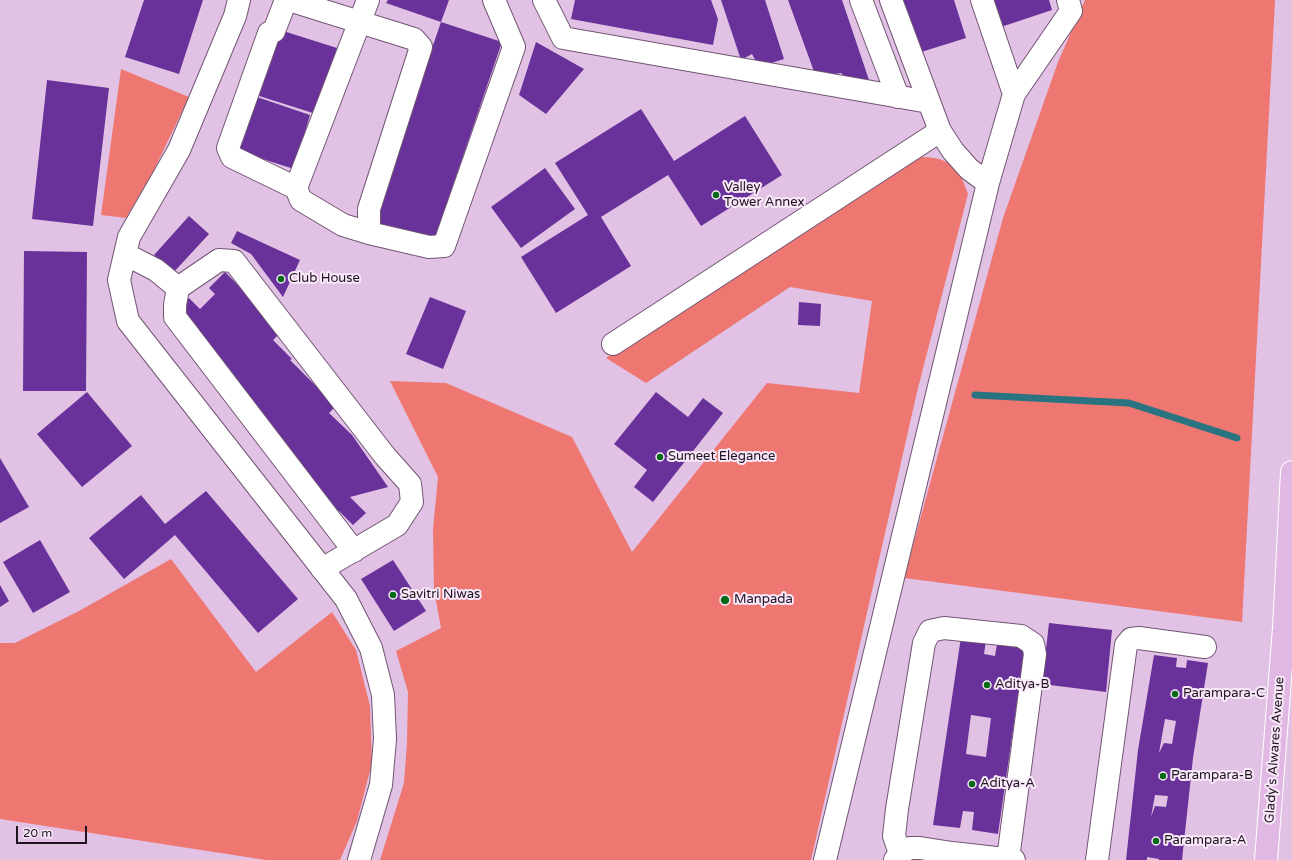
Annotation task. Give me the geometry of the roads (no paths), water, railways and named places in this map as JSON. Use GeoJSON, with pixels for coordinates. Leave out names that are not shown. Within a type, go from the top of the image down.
{"type":"FeatureCollection","features":[{"type":"Feature","properties":{"kind":"main road","name":"Glady's Alwares Avenue"},"geometry":{"type":"LineString","coordinates":[[1266,860],[1284,628],[1292,472]]}},
{"type":"Feature","properties":{"kind":"street"},"geometry":{"type":"LineString","coordinates":[[240,0],[235,16],[179,150],[129,237],[119,280],[128,321],[346,599],[371,648],[383,694],[385,739],[381,785],[359,860]]}},
{"type":"Feature","properties":{"kind":"street"},"geometry":{"type":"LineString","coordinates":[[369,233],[369,209],[421,47],[414,39],[287,0],[274,31],[269,33],[228,148],[232,157],[296,188],[301,200],[343,225],[369,233],[429,247],[444,246],[514,47],[494,0]]}},
{"type":"Feature","properties":{"kind":"street"},"geometry":{"type":"LineString","coordinates":[[296,188],[368,0]]}},
{"type":"Feature","properties":{"kind":"street"},"geometry":{"type":"LineString","coordinates":[[544,0],[563,38],[929,102]]}},
{"type":"Feature","properties":{"kind":"street"},"geometry":{"type":"LineString","coordinates":[[861,0],[898,97]]}},
{"type":"Feature","properties":{"kind":"street"},"geometry":{"type":"LineString","coordinates":[[891,0],[940,131],[953,151],[969,169],[988,183]]}},
{"type":"Feature","properties":{"kind":"street"},"geometry":{"type":"LineString","coordinates":[[982,0],[1014,94]]}},
{"type":"Feature","properties":{"kind":"street"},"geometry":{"type":"LineString","coordinates":[[825,860],[988,183],[1014,94],[1071,11],[1068,0]]}},
{"type":"Feature","properties":{"kind":"street"},"geometry":{"type":"LineString","coordinates":[[612,344],[940,131]]}},
{"type":"Feature","properties":{"kind":"street"},"geometry":{"type":"LineString","coordinates":[[125,254],[156,270],[178,288]]}},
{"type":"Feature","properties":{"kind":"street"},"geometry":{"type":"LineString","coordinates":[[322,569],[354,551],[397,525],[412,502],[410,484],[384,456],[234,260],[220,260],[178,288],[175,305],[175,317],[354,551]]}},
{"type":"Feature","properties":{"kind":"street"},"geometry":{"type":"LineString","coordinates":[[944,628],[1021,636],[1034,644],[1035,654],[1011,860],[920,848],[910,848],[897,856],[894,836],[897,809],[924,643],[930,631],[944,628]]}},
{"type":"Feature","properties":{"kind":"street"},"geometry":{"type":"LineString","coordinates":[[1097,860],[1126,645],[1131,639],[1139,638],[1205,648]]}},
{"type":"Feature","properties":{"kind":"waterway"},"geometry":{"type":"LineString","coordinates":[[975,395],[1129,403],[1237,438]]}},
{"type":"Feature","properties":{"kind":"place","name":"Valley Tower Annex"},"geometry":{"type":"Point","coordinates":[716,195]}},
{"type":"Feature","properties":{"kind":"place","name":"Club House"},"geometry":{"type":"Point","coordinates":[281,279]}},
{"type":"Feature","properties":{"kind":"place","name":"Sumeet Elegance"},"geometry":{"type":"Point","coordinates":[660,457]}},
{"type":"Feature","properties":{"kind":"place","name":"Savitri Niwas"},"geometry":{"type":"Point","coordinates":[393,595]}},
{"type":"Feature","properties":{"kind":"place","name":"Manpada"},"geometry":{"type":"Point","coordinates":[725,600]}},
{"type":"Feature","properties":{"kind":"place","name":"Aditya-B"},"geometry":{"type":"Point","coordinates":[987,685]}},
{"type":"Feature","properties":{"kind":"place","name":"Parampara-C"},"geometry":{"type":"Point","coordinates":[1175,694]}},
{"type":"Feature","properties":{"kind":"place","name":"Parampara-B"},"geometry":{"type":"Point","coordinates":[1163,776]}},
{"type":"Feature","properties":{"kind":"place","name":"Aditya-A"},"geometry":{"type":"Point","coordinates":[972,784]}},
{"type":"Feature","properties":{"kind":"place","name":"Parampara-A"},"geometry":{"type":"Point","coordinates":[1156,841]}}]}
